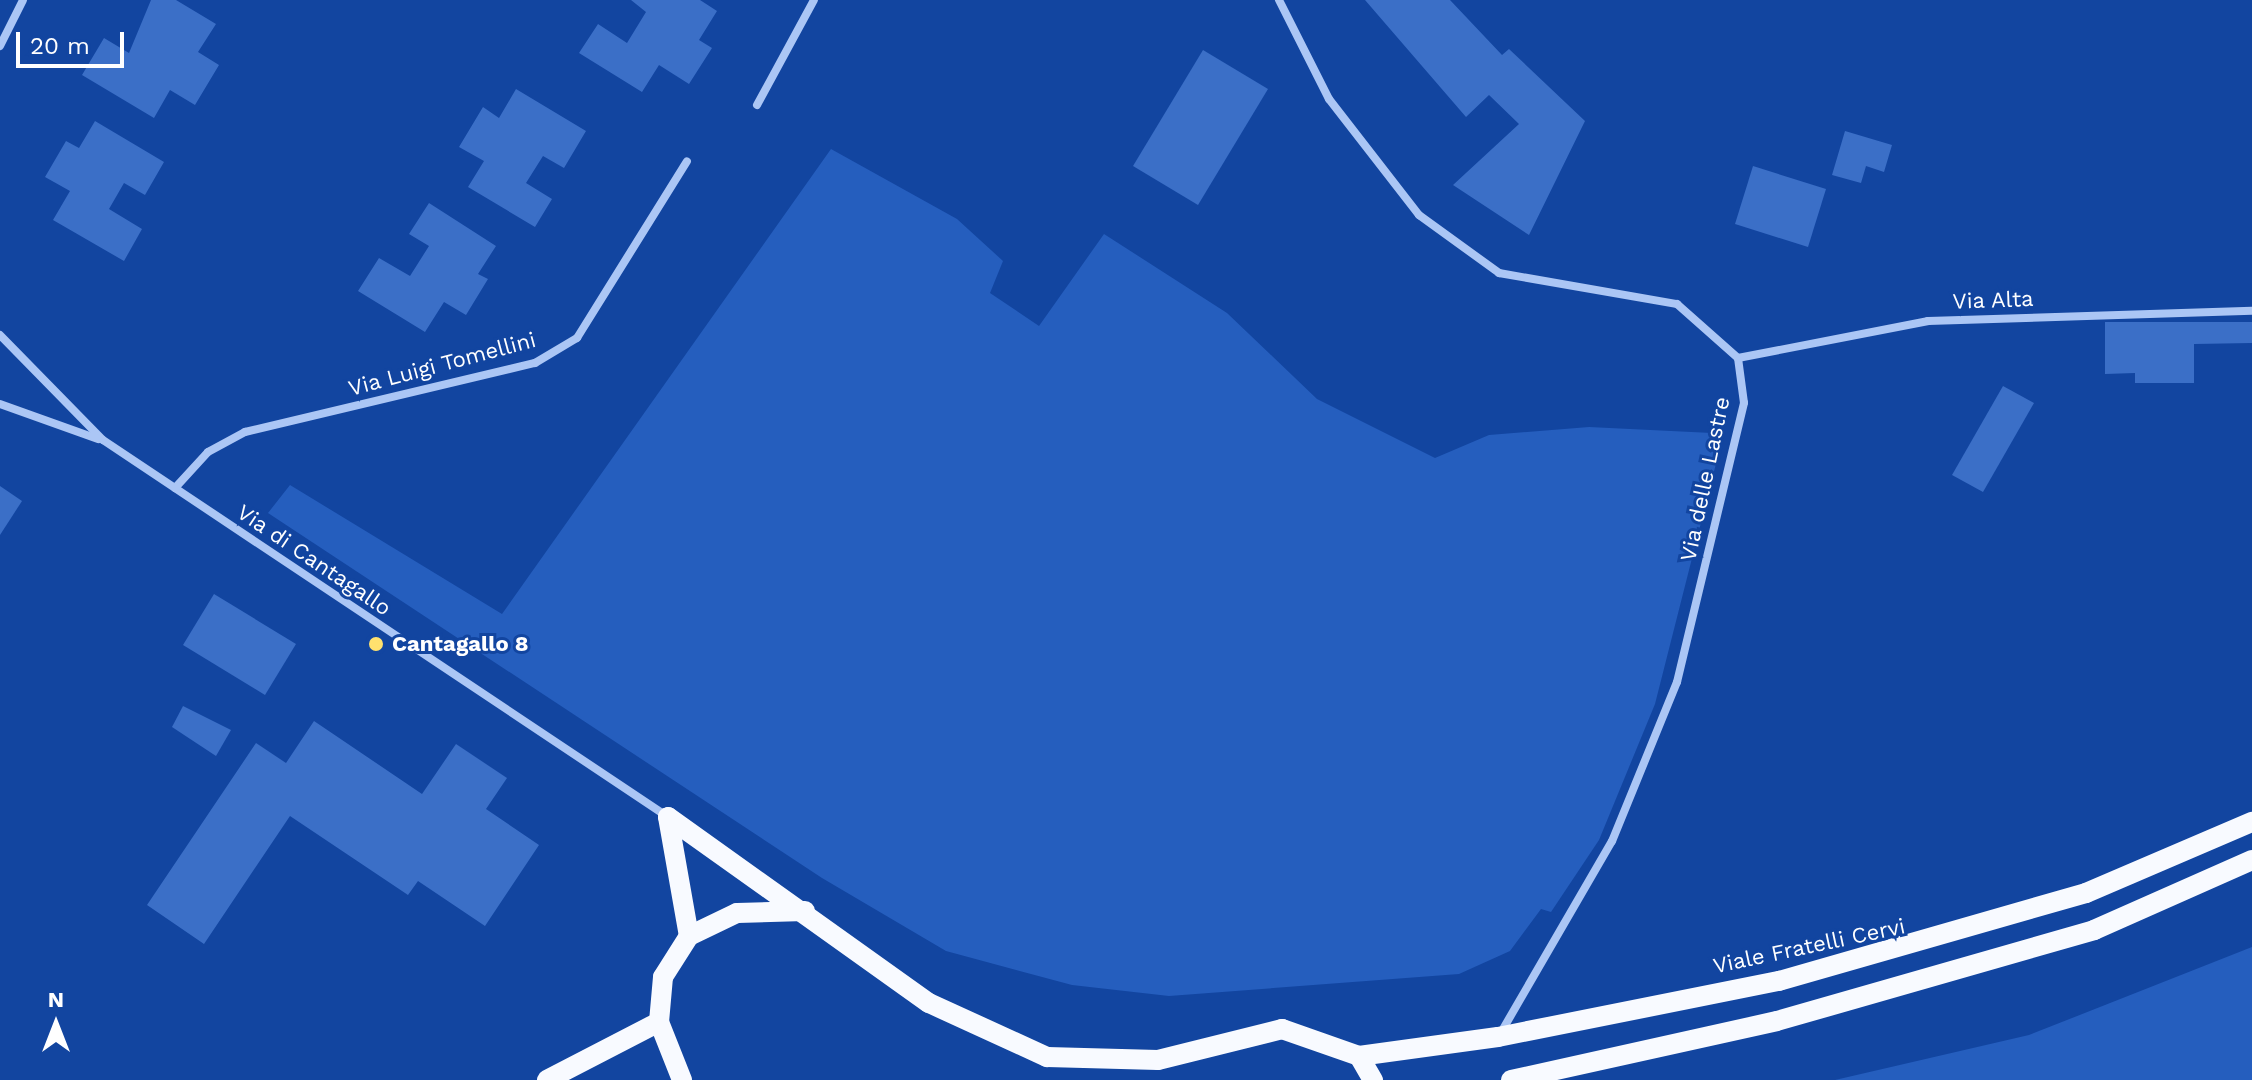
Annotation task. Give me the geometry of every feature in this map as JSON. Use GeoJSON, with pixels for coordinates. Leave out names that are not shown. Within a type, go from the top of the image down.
{"type":"FeatureCollection","features":[{"type":"Feature","properties":{"kind":"main road","name":"Viale Fratelli Cervi"},"geometry":{"type":"LineString","coordinates":[[668,817],[805,911],[929,1003],[1047,1057],[1158,1060],[1282,1029],[1359,1056],[1498,1037],[1939,941],[2086,893],[2252,822]]}},
{"type":"Feature","properties":{"kind":"main road"},"geometry":{"type":"LineString","coordinates":[[668,817],[689,936]]}},
{"type":"Feature","properties":{"kind":"main road"},"geometry":{"type":"LineString","coordinates":[[1511,1080],[1777,1021],[2094,930],[2252,860]]}},
{"type":"Feature","properties":{"kind":"main road"},"geometry":{"type":"LineString","coordinates":[[682,1080],[659,1022],[663,977],[689,936],[737,913],[805,911]]}},
{"type":"Feature","properties":{"kind":"main road"},"geometry":{"type":"LineString","coordinates":[[547,1080],[659,1022]]}},
{"type":"Feature","properties":{"kind":"main road"},"geometry":{"type":"LineString","coordinates":[[1359,1056],[1373,1080]]}},
{"type":"Feature","properties":{"kind":"street"},"geometry":{"type":"LineString","coordinates":[[0,46],[23,0]]}},
{"type":"Feature","properties":{"kind":"street"},"geometry":{"type":"LineString","coordinates":[[757,105],[814,0]]}},
{"type":"Feature","properties":{"kind":"street"},"geometry":{"type":"LineString","coordinates":[[1279,0],[1329,99],[1419,215],[1499,273],[1677,304],[1738,358]]}},
{"type":"Feature","properties":{"kind":"street","name":"Via Luigi Tomellini"},"geometry":{"type":"LineString","coordinates":[[175,488],[208,452],[245,432],[535,363],[577,338],[687,161]]}},
{"type":"Feature","properties":{"kind":"street","name":"Via Alta"},"geometry":{"type":"LineString","coordinates":[[1738,358],[1928,321],[2252,311]]}},
{"type":"Feature","properties":{"kind":"street","name":"Via di Cantagallo"},"geometry":{"type":"LineString","coordinates":[[0,335],[103,440],[668,817]]}},
{"type":"Feature","properties":{"kind":"street","name":"Via delle Lastre"},"geometry":{"type":"LineString","coordinates":[[1498,1037],[1612,841],[1677,682],[1744,403],[1738,358]]}},
{"type":"Feature","properties":{"kind":"street"},"geometry":{"type":"LineString","coordinates":[[0,404],[103,440]]}},
{"type":"Feature","properties":{"kind":"shaded area"},"geometry":{"type":"Polygon","coordinates":[[[831,149],[957,219],[1003,261],[990,293],[1039,326],[1104,234],[1227,313],[1317,399],[1435,458],[1489,435],[1589,427],[1712,433],[1721,444],[1655,704],[1599,840],[1551,912],[1541,909],[1510,951],[1459,974],[1169,996],[1072,985],[946,951],[822,878],[268,513],[290,485],[502,614],[831,149]]]}},
{"type":"Feature","properties":{"kind":"shaded area"},"geometry":{"type":"Polygon","coordinates":[[[2252,947],[2252,1080],[1835,1080],[2029,1035],[2252,947]]]}},
{"type":"Feature","properties":{"kind":"building"},"geometry":{"type":"Polygon","coordinates":[[[151,0],[176,0],[216,24],[198,52],[219,65],[195,105],[170,90],[154,118],[82,75],[104,38],[129,53],[151,0]]]}},
{"type":"Feature","properties":{"kind":"building"},"geometry":{"type":"Polygon","coordinates":[[[631,0],[700,0],[717,11],[699,40],[712,48],[689,84],[659,65],[642,92],[579,53],[598,24],[627,43],[646,12],[631,0]]]}},
{"type":"Feature","properties":{"kind":"building"},"geometry":{"type":"Polygon","coordinates":[[[1365,0],[1450,0],[1502,55],[1509,49],[1585,121],[1529,235],[1453,185],[1519,124],[1489,95],[1466,117],[1365,0]]]}},
{"type":"Feature","properties":{"kind":"building"},"geometry":{"type":"Polygon","coordinates":[[[1203,50],[1268,89],[1198,205],[1133,166],[1203,50]]]}},
{"type":"Feature","properties":{"kind":"building"},"geometry":{"type":"Polygon","coordinates":[[[516,89],[586,131],[564,168],[543,156],[526,183],[552,199],[535,227],[468,187],[484,161],[459,147],[483,107],[499,118],[516,89]]]}},
{"type":"Feature","properties":{"kind":"building"},"geometry":{"type":"Polygon","coordinates":[[[95,121],[164,162],[145,195],[124,183],[109,209],[142,229],[124,261],[53,220],[70,191],[45,177],[66,141],[79,148],[95,121]]]}},
{"type":"Feature","properties":{"kind":"building"},"geometry":{"type":"Polygon","coordinates":[[[1845,131],[1892,145],[1884,172],[1866,166],[1861,183],[1832,175],[1845,131]]]}},
{"type":"Feature","properties":{"kind":"building"},"geometry":{"type":"Polygon","coordinates":[[[1753,166],[1826,189],[1808,247],[1735,224],[1753,166]]]}},
{"type":"Feature","properties":{"kind":"building"},"geometry":{"type":"Polygon","coordinates":[[[429,203],[496,246],[478,274],[488,279],[466,315],[444,302],[425,332],[358,291],[379,258],[410,276],[429,246],[409,234],[429,203]]]}},
{"type":"Feature","properties":{"kind":"building"},"geometry":{"type":"Polygon","coordinates":[[[2105,322],[2252,322],[2252,343],[2194,344],[2194,383],[2135,383],[2135,373],[2105,374],[2105,322]]]}},
{"type":"Feature","properties":{"kind":"building"},"geometry":{"type":"Polygon","coordinates":[[[2003,386],[2034,403],[1983,492],[1952,475],[2003,386]]]}},
{"type":"Feature","properties":{"kind":"building"},"geometry":{"type":"Polygon","coordinates":[[[0,486],[22,501],[0,535],[0,486]]]}},
{"type":"Feature","properties":{"kind":"building"},"geometry":{"type":"Polygon","coordinates":[[[214,594],[296,644],[265,695],[183,645],[214,594]]]}},
{"type":"Feature","properties":{"kind":"building"},"geometry":{"type":"Polygon","coordinates":[[[183,706],[231,730],[216,756],[172,727],[183,706]]]}},
{"type":"Feature","properties":{"kind":"building"},"geometry":{"type":"Polygon","coordinates":[[[314,721],[422,794],[456,744],[507,778],[486,809],[539,845],[485,926],[418,881],[408,895],[290,816],[204,944],[147,905],[256,743],[286,763],[314,721]]]}},
{"type":"Feature","properties":{"kind":"place","name":"Cantagallo 8"},"geometry":{"type":"Point","coordinates":[376,644]}}]}
